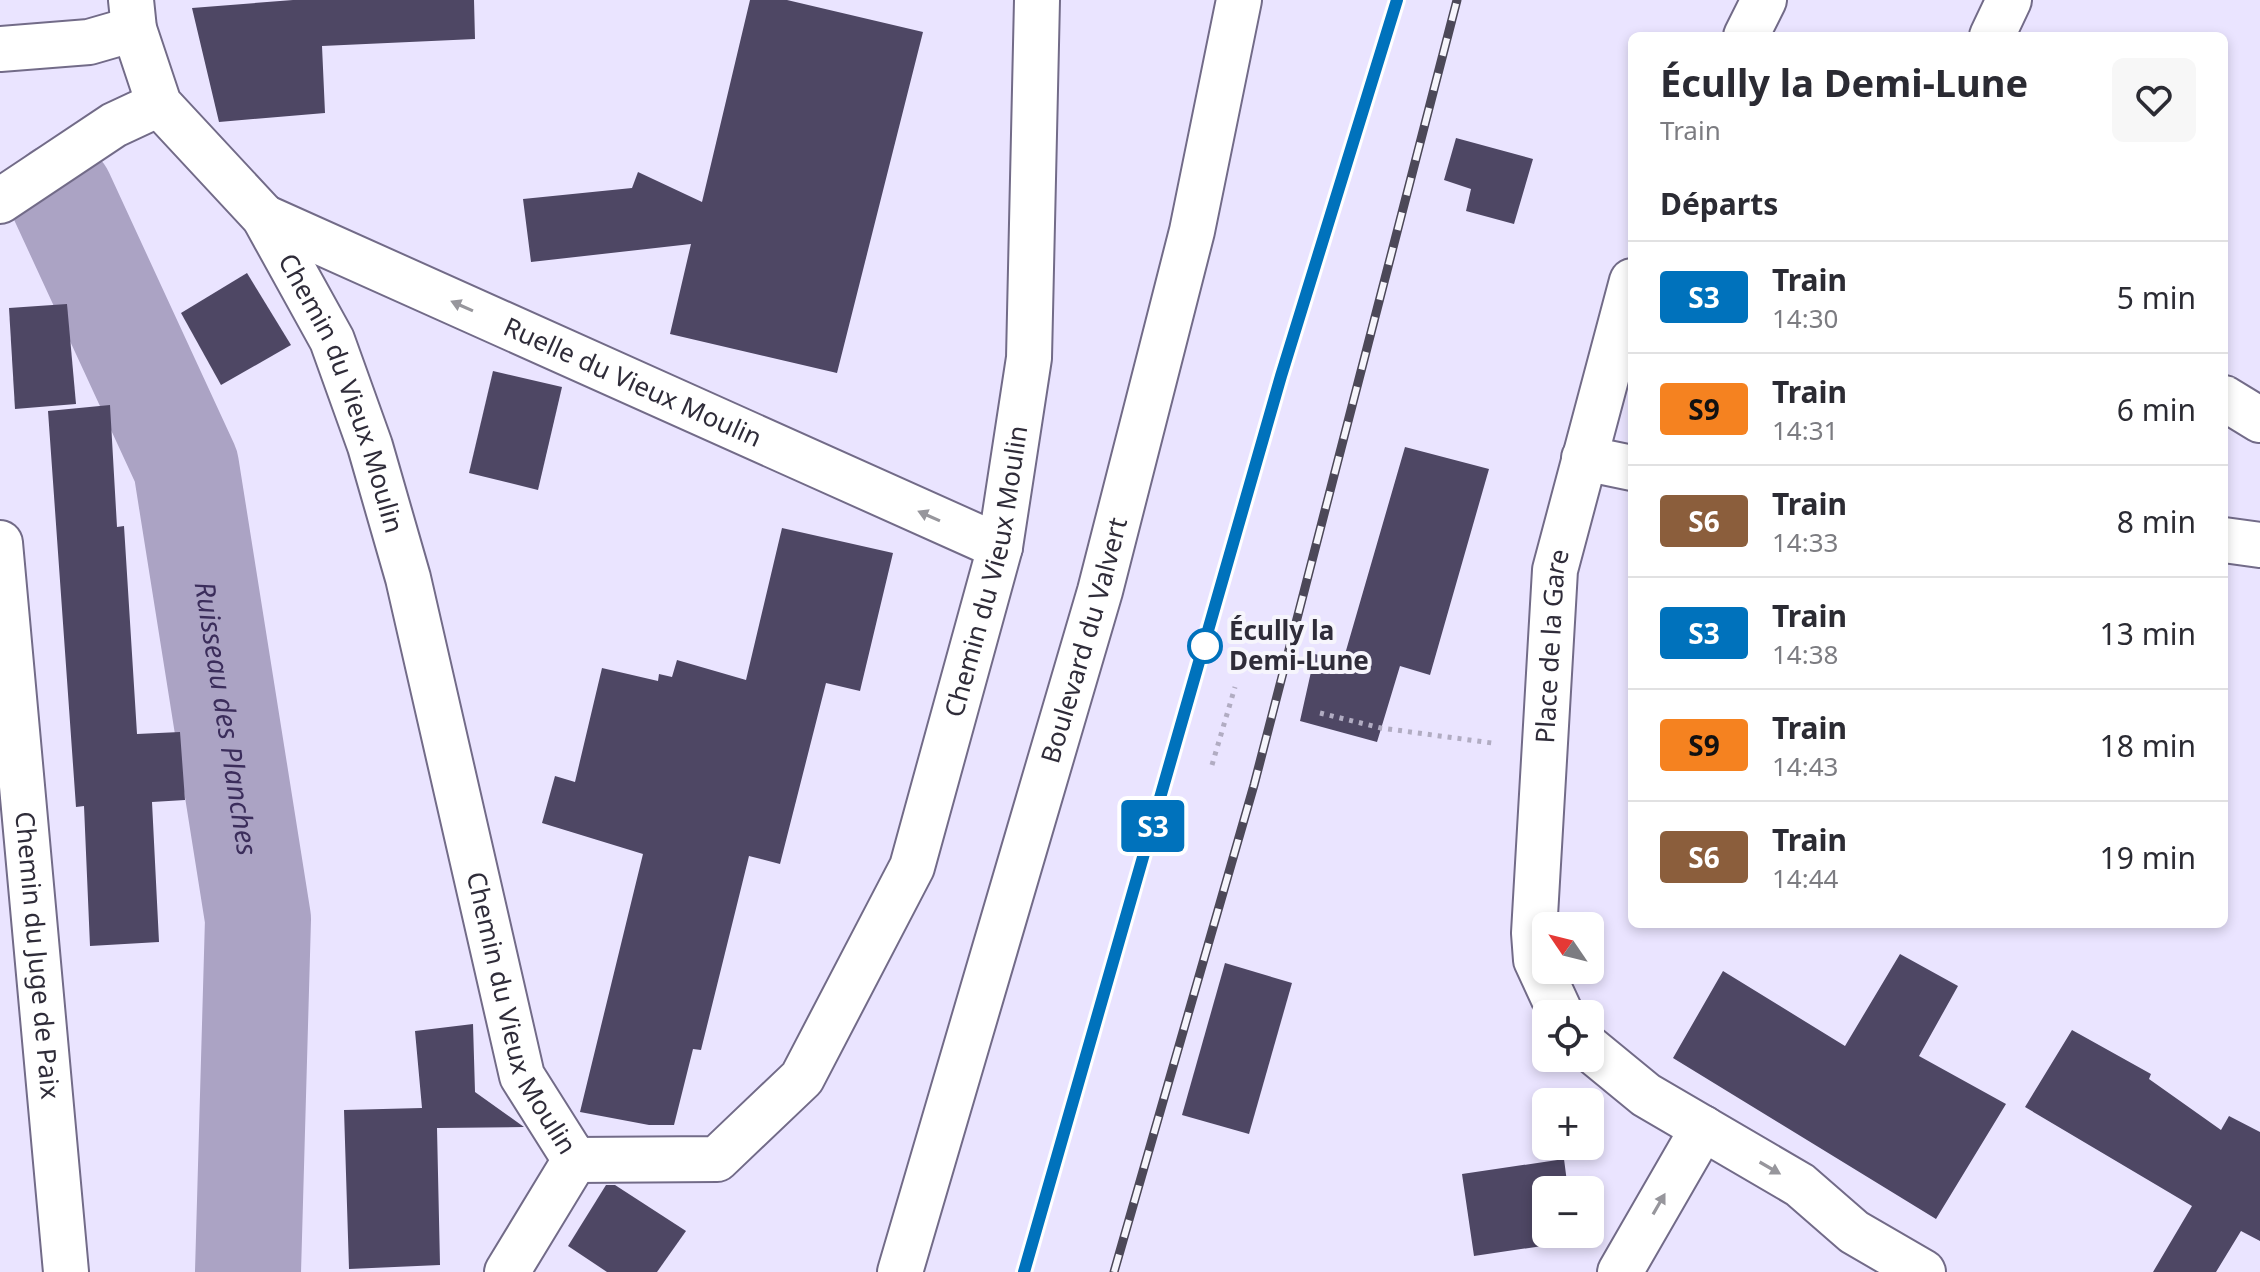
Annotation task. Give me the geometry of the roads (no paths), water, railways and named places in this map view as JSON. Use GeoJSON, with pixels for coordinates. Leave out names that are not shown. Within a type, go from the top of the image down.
{"type":"FeatureCollection","features":[{"type":"Feature","properties":{"kind":"street","name":"Chemin du Vieux Moulin"},"geometry":{"type":"LineString","coordinates":[[132,15],[159,104],[264,217],[332,340],[370,446],[408,578],[522,1076],[575,1160],[717,1159],[802,1078],[912,867],[1000,547],[1029,358],[1037,0]]}},
{"type":"Feature","properties":{"kind":"street","name":"Boulevard du Valvert"},"geometry":{"type":"LineString","coordinates":[[900,1272],[1100,591],[1192,231],[1239,0]]}},
{"type":"Feature","properties":{"kind":"street"},"geometry":{"type":"LineString","coordinates":[[1748,32],[1764,0]]}},
{"type":"Feature","properties":{"kind":"street"},"geometry":{"type":"LineString","coordinates":[[1994,32],[2009,0]]}},
{"type":"Feature","properties":{"kind":"street"},"geometry":{"type":"LineString","coordinates":[[0,49],[89,42],[132,15]]}},
{"type":"Feature","properties":{"kind":"street"},"geometry":{"type":"LineString","coordinates":[[0,201],[114,125],[159,104]]}},
{"type":"Feature","properties":{"kind":"street","name":"Ruelle du Vieux Moulin"},"geometry":{"type":"LineString","coordinates":[[264,217],[1000,547]]}},
{"type":"Feature","properties":{"kind":"street","name":"Place de la Gare"},"geometry":{"type":"LineString","coordinates":[[1555,1000],[1536,960],[1536,887],[1555,570],[1628,296]]}},
{"type":"Feature","properties":{"kind":"street"},"geometry":{"type":"LineString","coordinates":[[2228,400],[2260,420]]}},
{"type":"Feature","properties":{"kind":"street"},"geometry":{"type":"LineString","coordinates":[[1584,458],[1628,467]]}},
{"type":"Feature","properties":{"kind":"street"},"geometry":{"type":"LineString","coordinates":[[2228,541],[2260,545]]}},
{"type":"Feature","properties":{"kind":"street","name":"Chemin du Juge de Paix"},"geometry":{"type":"LineString","coordinates":[[0,543],[66,1272]]}},
{"type":"Feature","properties":{"kind":"street"},"geometry":{"type":"LineString","coordinates":[[1604,1060],[1646,1095],[1800,1185],[1854,1232],[1923,1272]]}},
{"type":"Feature","properties":{"kind":"street"},"geometry":{"type":"LineString","coordinates":[[1620,1272],[1703,1128]]}},
{"type":"Feature","properties":{"kind":"street"},"geometry":{"type":"LineString","coordinates":[[507,1272],[575,1160]]}},
{"type":"Feature","properties":{"kind":"waterway","name":"Ruisseau des Planches"},"geometry":{"type":"LineString","coordinates":[[61,195],[186,466],[258,919],[248,1272]]}},
{"type":"Feature","properties":{"kind":"railway"},"geometry":{"type":"LineString","coordinates":[[1024,1272],[1281,376],[1397,0]]}},
{"type":"Feature","properties":{"kind":"railway"},"geometry":{"type":"LineString","coordinates":[[1114,1272],[1254,785],[1457,0]]}},
{"type":"Feature","properties":{"kind":"train","name":"S3"},"geometry":{"type":"LineString","coordinates":[[1024,1272],[1281,376],[1397,0]]}},
{"type":"Feature","properties":{"kind":"place","name":"Écully la Demi-Lune"},"geometry":{"type":"Point","coordinates":[1205,646]}}]}
